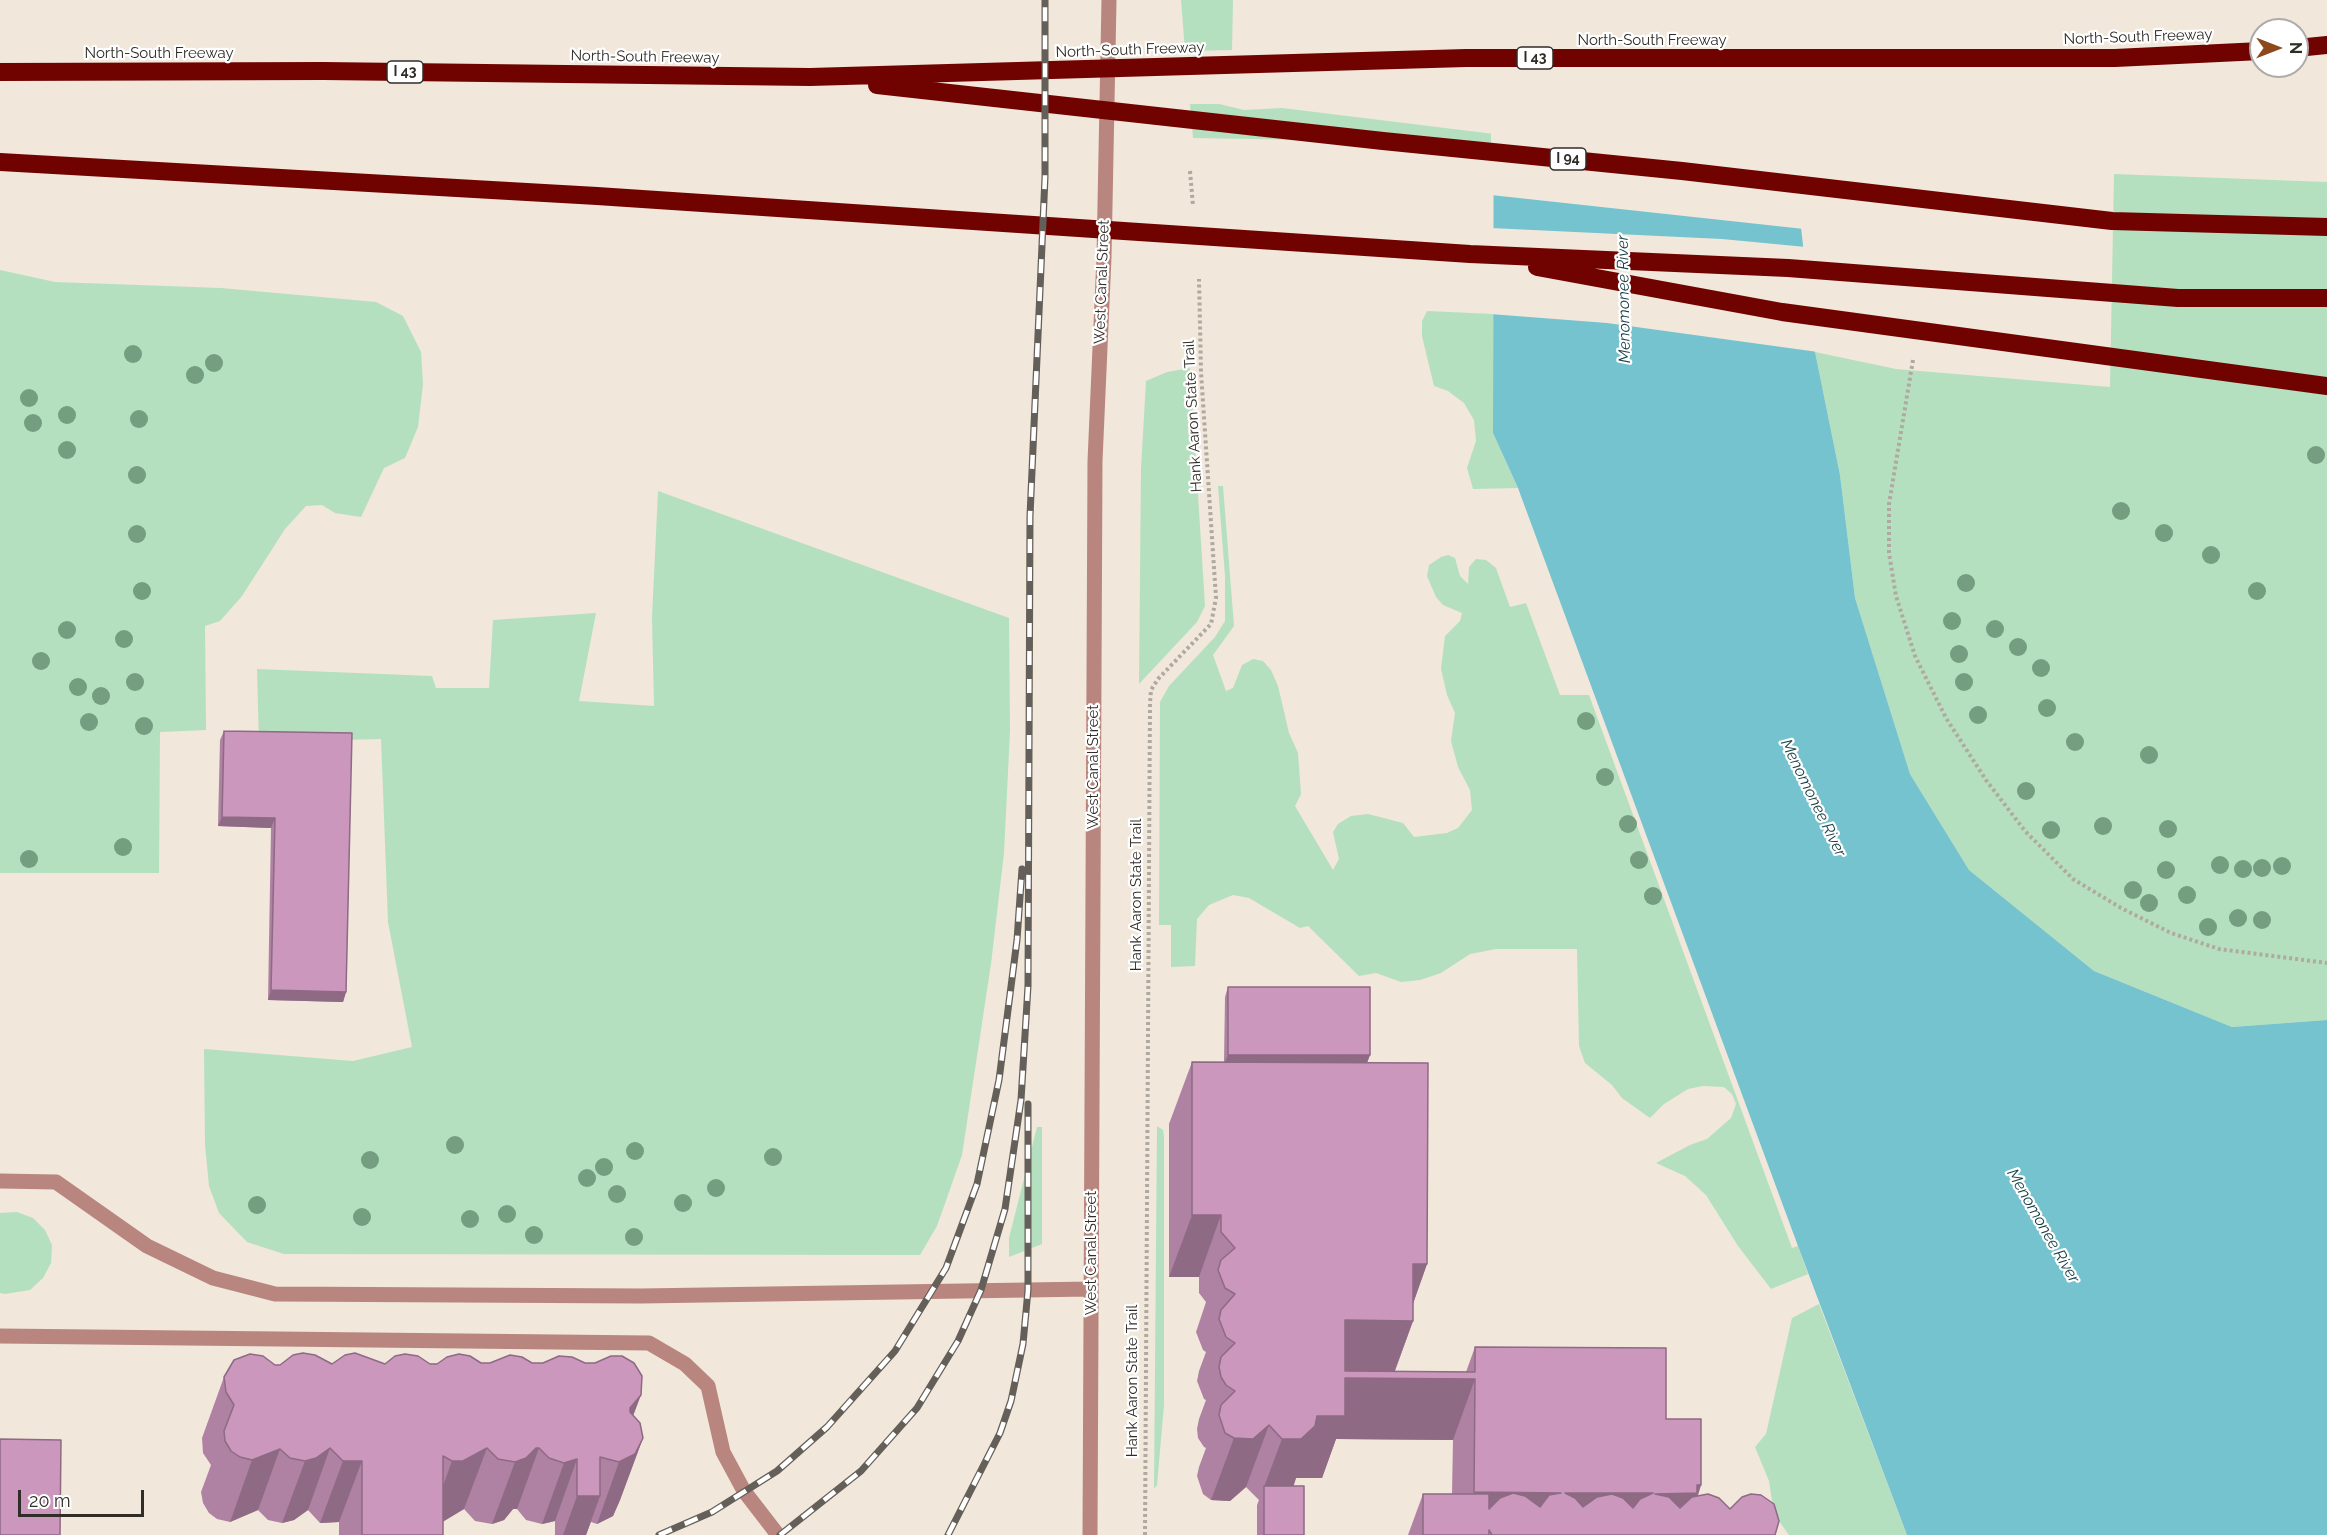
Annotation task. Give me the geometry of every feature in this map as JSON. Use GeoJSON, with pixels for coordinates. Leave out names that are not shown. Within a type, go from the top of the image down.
{"type":"FeatureCollection","features":[{"type":"Feature","properties":{"kind":"highway"},"geometry":{"type":"LineString","coordinates":[[2309,47],[2327,45]]}},
{"type":"Feature","properties":{"kind":"highway","name":"North-South Freeway"},"geometry":{"type":"LineString","coordinates":[[0,72],[323,71],[810,77],[1466,58],[2115,58],[2249,52]]}},
{"type":"Feature","properties":{"kind":"highway","name":"I 94"},"geometry":{"type":"LineString","coordinates":[[810,77],[1383,141],[1682,171],[2112,222],[2327,227]]}},
{"type":"Feature","properties":{"kind":"highway"},"geometry":{"type":"LineString","coordinates":[[0,162],[597,196],[1470,254],[1788,268],[2178,298],[2327,298]]}},
{"type":"Feature","properties":{"kind":"highway"},"geometry":{"type":"LineString","coordinates":[[1470,254],[1782,312],[2327,386]]}},
{"type":"Feature","properties":{"kind":"street","name":"West Canal Street"},"geometry":{"type":"LineString","coordinates":[[1090,1535],[1095,461],[1104,258],[1109,0]]}},
{"type":"Feature","properties":{"kind":"street"},"geometry":{"type":"LineString","coordinates":[[0,1181],[56,1182],[147,1246],[213,1278],[276,1294],[641,1296],[1091,1289]]}},
{"type":"Feature","properties":{"kind":"street"},"geometry":{"type":"LineString","coordinates":[[0,1336],[649,1343],[685,1364],[708,1386],[723,1452],[744,1491],[778,1535]]}},
{"type":"Feature","properties":{"kind":"path"},"geometry":{"type":"LineString","coordinates":[[1190,171],[1195,215]]}},
{"type":"Feature","properties":{"kind":"path","name":"Hank Aaron State Trail"},"geometry":{"type":"LineString","coordinates":[[1145,1535],[1150,703],[1151,690],[1158,679],[1211,624],[1216,598],[1203,405],[1199,279]]}},
{"type":"Feature","properties":{"kind":"path"},"geometry":{"type":"LineString","coordinates":[[1914,354],[1889,504],[1889,553],[1896,596],[1915,656],[1946,718],[1986,780],[2025,831],[2073,879],[2121,908],[2171,933],[2219,949],[2327,963]]}},
{"type":"Feature","properties":{"kind":"green space"},"geometry":{"type":"Polygon","coordinates":[[[1181,0],[1233,0],[1232,50],[1185,51],[1181,0]]]}},
{"type":"Feature","properties":{"kind":"green space"},"geometry":{"type":"Polygon","coordinates":[[[1190,104],[1219,104],[1244,110],[1282,108],[1494,134],[1494,143],[1193,138],[1190,104]]]}},
{"type":"Feature","properties":{"kind":"green space"},"geometry":{"type":"Polygon","coordinates":[[[2114,174],[2327,182],[2327,1020],[2232,1027],[2094,971],[1969,870],[1910,774],[1855,598],[1840,475],[1815,352],[1896,369],[2110,387],[2114,174]]]}},
{"type":"Feature","properties":{"kind":"green space"},"geometry":{"type":"Polygon","coordinates":[[[0,270],[55,282],[221,288],[376,302],[403,316],[421,352],[423,384],[418,427],[405,458],[384,468],[361,517],[335,513],[322,505],[306,506],[285,529],[242,596],[220,621],[205,626],[206,730],[160,732],[159,873],[0,873],[0,270]]]}},
{"type":"Feature","properties":{"kind":"green space"},"geometry":{"type":"Polygon","coordinates":[[[1427,311],[1493,314],[1493,433],[1518,488],[1473,489],[1467,468],[1476,441],[1474,420],[1464,403],[1448,391],[1434,386],[1422,336],[1422,321],[1427,311]]]}},
{"type":"Feature","properties":{"kind":"green space"},"geometry":{"type":"Polygon","coordinates":[[[1190,368],[1205,606],[1197,622],[1139,684],[1141,469],[1146,381],[1167,372],[1190,368]]]}},
{"type":"Feature","properties":{"kind":"green space"},"geometry":{"type":"Polygon","coordinates":[[[1218,486],[1223,486],[1234,626],[1213,655],[1226,691],[1233,688],[1242,665],[1253,659],[1263,661],[1271,670],[1278,686],[1289,733],[1298,753],[1301,794],[1295,806],[1333,870],[1339,859],[1333,832],[1338,824],[1351,816],[1368,814],[1403,823],[1414,837],[1447,833],[1458,828],[1472,810],[1470,790],[1458,767],[1451,741],[1455,713],[1447,695],[1441,669],[1445,636],[1460,621],[1462,613],[1443,605],[1436,597],[1427,576],[1429,565],[1448,555],[1455,558],[1460,576],[1468,584],[1469,567],[1476,559],[1486,560],[1496,568],[1510,607],[1526,603],[1560,695],[1589,695],[1792,1248],[1798,1246],[1808,1274],[1771,1289],[1738,1246],[1706,1195],[1685,1176],[1656,1163],[1690,1145],[1707,1139],[1731,1118],[1736,1104],[1732,1094],[1724,1087],[1703,1086],[1688,1089],[1664,1104],[1650,1118],[1622,1098],[1612,1085],[1585,1063],[1579,1046],[1577,949],[1496,949],[1470,954],[1441,973],[1420,980],[1401,982],[1376,973],[1359,976],[1308,926],[1300,928],[1249,898],[1233,895],[1209,905],[1197,919],[1195,966],[1171,967],[1171,925],[1159,925],[1160,702],[1169,686],[1215,637],[1225,621],[1225,576],[1218,486]]]}},
{"type":"Feature","properties":{"kind":"green space"},"geometry":{"type":"Polygon","coordinates":[[[658,491],[1009,618],[1010,731],[1004,853],[991,964],[962,1155],[937,1226],[920,1255],[284,1254],[247,1242],[219,1213],[209,1186],[205,1145],[204,1049],[353,1061],[412,1047],[388,922],[381,739],[259,742],[257,669],[432,676],[436,688],[489,688],[493,620],[596,613],[579,701],[654,706],[652,618],[658,491]]]}},
{"type":"Feature","properties":{"kind":"green space"},"geometry":{"type":"Polygon","coordinates":[[[1157,1126],[1163,1130],[1164,1136],[1164,1405],[1157,1485],[1154,1489],[1157,1126]]]}},
{"type":"Feature","properties":{"kind":"green space"},"geometry":{"type":"Polygon","coordinates":[[[1037,1127],[1042,1127],[1042,1244],[1009,1257],[1009,1238],[1037,1127]]]}},
{"type":"Feature","properties":{"kind":"green space"},"geometry":{"type":"Polygon","coordinates":[[[17,1212],[33,1218],[45,1230],[52,1245],[51,1263],[43,1278],[30,1290],[5,1294],[0,1293],[0,1213],[17,1212]]]}},
{"type":"Feature","properties":{"kind":"green space"},"geometry":{"type":"Polygon","coordinates":[[[1819,1304],[1907,1535],[1789,1535],[1774,1514],[1769,1481],[1755,1447],[1766,1434],[1792,1318],[1819,1304]]]}},
{"type":"Feature","properties":{"kind":"water","name":"Menomonee River"},"geometry":{"type":"Polygon","coordinates":[[[1494,0],[1786,94],[1815,352],[1840,475],[1855,598],[1910,774],[1969,870],[2094,971],[2232,1027],[2327,1020],[2327,1535],[1907,1535],[1518,488],[1493,433],[1494,0]]]}},
{"type":"Feature","properties":{"kind":"pier"},"geometry":{"type":"Polygon","coordinates":[[[1491,0],[1782,0],[1789,94],[1804,229],[1491,195],[1491,0]]]}},
{"type":"Feature","properties":{"kind":"pier"},"geometry":{"type":"Polygon","coordinates":[[[1491,228],[1722,239],[1806,247],[1818,352],[1607,323],[1490,314],[1491,228]]]}},
{"type":"Feature","properties":{"kind":"building"},"geometry":{"type":"Polygon","coordinates":[[[224,731],[352,733],[346,992],[271,990],[275,818],[222,817],[224,731]]]}},
{"type":"Feature","properties":{"kind":"building"},"geometry":{"type":"Polygon","coordinates":[[[1228,987],[1370,987],[1370,1055],[1228,1055],[1228,987]]]}},
{"type":"Feature","properties":{"kind":"building"},"geometry":{"type":"Polygon","coordinates":[[[1192,1062],[1428,1063],[1427,1264],[1413,1264],[1413,1321],[1345,1320],[1345,1371],[1475,1372],[1475,1347],[1666,1348],[1666,1419],[1701,1419],[1701,1485],[1697,1485],[1697,1493],[1655,1494],[1669,1497],[1680,1508],[1692,1497],[1708,1494],[1719,1498],[1730,1509],[1742,1497],[1751,1494],[1761,1495],[1774,1504],[1779,1521],[1775,1535],[1492,1535],[1489,1530],[1489,1535],[1423,1535],[1423,1494],[1489,1494],[1489,1509],[1500,1498],[1513,1493],[1525,1496],[1540,1507],[1549,1495],[1561,1493],[1474,1492],[1475,1379],[1345,1378],[1345,1416],[1317,1416],[1315,1426],[1301,1439],[1282,1439],[1269,1425],[1253,1439],[1234,1438],[1225,1433],[1219,1415],[1221,1405],[1235,1391],[1226,1385],[1219,1367],[1221,1357],[1235,1343],[1226,1337],[1219,1319],[1221,1310],[1235,1294],[1225,1288],[1218,1270],[1221,1260],[1235,1248],[1221,1232],[1221,1215],[1192,1215],[1192,1062]],[[1565,1493],[1575,1498],[1583,1507],[1597,1497],[1612,1494],[1623,1498],[1633,1508],[1640,1499],[1653,1493],[1565,1493]]]}},
{"type":"Feature","properties":{"kind":"building"},"geometry":{"type":"Polygon","coordinates":[[[303,1353],[315,1355],[332,1364],[345,1355],[355,1353],[385,1364],[395,1356],[405,1354],[418,1356],[430,1364],[437,1364],[447,1357],[459,1354],[470,1356],[481,1363],[490,1363],[510,1355],[522,1357],[532,1363],[543,1363],[559,1356],[572,1357],[585,1363],[595,1363],[611,1356],[622,1356],[634,1363],[642,1376],[641,1395],[630,1408],[630,1412],[640,1423],[643,1438],[635,1454],[619,1462],[600,1457],[600,1496],[577,1496],[577,1459],[564,1463],[549,1458],[539,1448],[536,1448],[526,1458],[515,1462],[498,1459],[487,1448],[463,1461],[452,1461],[443,1456],[443,1535],[362,1535],[362,1461],[343,1461],[330,1448],[316,1458],[305,1461],[290,1458],[280,1449],[252,1460],[240,1457],[231,1451],[225,1441],[224,1431],[234,1405],[226,1392],[224,1377],[234,1360],[250,1354],[263,1356],[275,1365],[280,1365],[293,1355],[303,1353]]]}},
{"type":"Feature","properties":{"kind":"building"},"geometry":{"type":"Polygon","coordinates":[[[0,1439],[61,1440],[60,1535],[0,1535],[0,1439]]]}},
{"type":"Feature","properties":{"kind":"building"},"geometry":{"type":"Polygon","coordinates":[[[1264,1486],[1304,1486],[1304,1535],[1264,1535],[1264,1486]]]}},
{"type":"Feature","properties":{"kind":"railway"},"geometry":{"type":"LineString","coordinates":[[780,1535],[861,1471],[917,1408],[958,1341],[981,1290],[1005,1209],[1021,1100],[1028,986],[1030,516],[1045,177],[1045,0]]}},
{"type":"Feature","properties":{"kind":"railway"},"geometry":{"type":"LineString","coordinates":[[659,1535],[712,1512],[777,1471],[827,1427],[895,1351],[946,1268],[977,1184],[999,1080],[1017,940],[1022,869]]}},
{"type":"Feature","properties":{"kind":"railway"},"geometry":{"type":"LineString","coordinates":[[948,1535],[1000,1433],[1011,1401],[1023,1344],[1028,1290],[1028,1104]]}}]}
